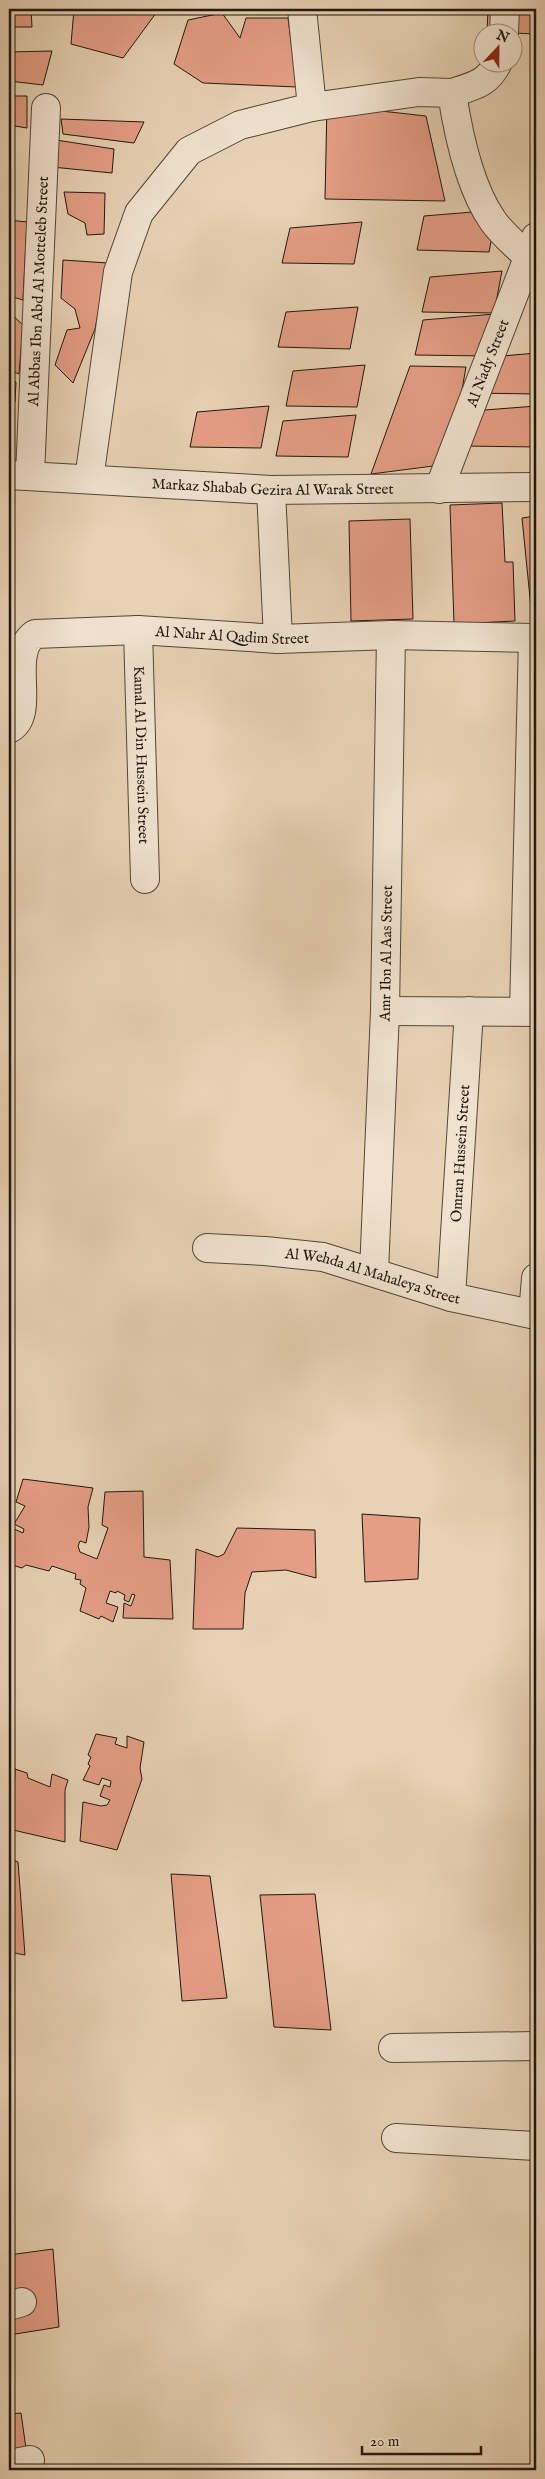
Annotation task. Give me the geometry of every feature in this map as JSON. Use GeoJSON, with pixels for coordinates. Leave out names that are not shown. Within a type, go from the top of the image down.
{"type":"FeatureCollection","features":[{"type":"Feature","properties":{"kind":"street"},"geometry":{"type":"LineString","coordinates":[[302,9],[312,107]]}},
{"type":"Feature","properties":{"kind":"street"},"geometry":{"type":"LineString","coordinates":[[504,9],[504,22]]}},
{"type":"Feature","properties":{"kind":"street"},"geometry":{"type":"LineString","coordinates":[[88,479],[118,272],[139,213],[189,151],[240,125],[312,107],[419,92],[452,93],[481,83],[493,72]]}},
{"type":"Feature","properties":{"kind":"street"},"geometry":{"type":"LineString","coordinates":[[452,93],[475,185],[493,221],[532,247]]}},
{"type":"Feature","properties":{"kind":"street","name":"Al Abbas Ibn Abd Al Motteleb Street"},"geometry":{"type":"LineString","coordinates":[[20,475],[46,108]]}},
{"type":"Feature","properties":{"kind":"street","name":"Al Nady Street"},"geometry":{"type":"LineString","coordinates":[[439,489],[532,247]]}},
{"type":"Feature","properties":{"kind":"street","name":"Markaz Shabab Gezira Al Warak Street"},"geometry":{"type":"LineString","coordinates":[[20,475],[271,490],[536,487]]}},
{"type":"Feature","properties":{"kind":"street"},"geometry":{"type":"LineString","coordinates":[[271,490],[278,639]]}},
{"type":"Feature","properties":{"kind":"street","name":"Al Nahr Al Qadim Street"},"geometry":{"type":"LineString","coordinates":[[9,730],[16,724],[20,714],[23,649],[28,638],[34,634],[138,630],[278,639],[391,635],[535,638]]}},
{"type":"Feature","properties":{"kind":"street","name":"Kamal Al Din Hussein Street"},"geometry":{"type":"LineString","coordinates":[[138,630],[145,879]]}},
{"type":"Feature","properties":{"kind":"street","name":"Amr Ibn Al Aas Street"},"geometry":{"type":"LineString","coordinates":[[374,1272],[385,1011],[391,635]]}},
{"type":"Feature","properties":{"kind":"street"},"geometry":{"type":"LineString","coordinates":[[385,1011],[530,1012],[535,638]]}},
{"type":"Feature","properties":{"kind":"street","name":"Omran Hussein Street"},"geometry":{"type":"LineString","coordinates":[[451,1297],[469,1012]]}},
{"type":"Feature","properties":{"kind":"street","name":"Al Wehda Al Mahaleya Street"},"geometry":{"type":"LineString","coordinates":[[207,1248],[323,1257],[451,1297],[534,1314]]}},
{"type":"Feature","properties":{"kind":"street"},"geometry":{"type":"LineString","coordinates":[[534,1314],[536,1278]]}},
{"type":"Feature","properties":{"kind":"street"},"geometry":{"type":"LineString","coordinates":[[393,2048],[536,2046]]}},
{"type":"Feature","properties":{"kind":"street"},"geometry":{"type":"LineString","coordinates":[[396,2138],[536,2146]]}},
{"type":"Feature","properties":{"kind":"building"},"geometry":{"type":"Polygon","coordinates":[[[9,9],[31,9],[32,27],[9,27],[9,9]]]}},
{"type":"Feature","properties":{"kind":"building"},"geometry":{"type":"Polygon","coordinates":[[[74,9],[159,9],[123,58],[71,44],[74,9]]]}},
{"type":"Feature","properties":{"kind":"building"},"geometry":{"type":"Polygon","coordinates":[[[488,9],[536,9],[536,34],[522,33],[522,22],[487,22],[488,9]]]}},
{"type":"Feature","properties":{"kind":"building"},"geometry":{"type":"Polygon","coordinates":[[[222,13],[240,38],[246,18],[288,18],[297,87],[203,83],[174,64],[188,20],[222,13]]]}},
{"type":"Feature","properties":{"kind":"building"},"geometry":{"type":"Polygon","coordinates":[[[52,51],[43,85],[9,81],[9,52],[52,51]]]}},
{"type":"Feature","properties":{"kind":"building"},"geometry":{"type":"Polygon","coordinates":[[[9,96],[27,96],[27,128],[9,125],[9,96]]]}},
{"type":"Feature","properties":{"kind":"building"},"geometry":{"type":"Polygon","coordinates":[[[327,105],[426,116],[445,201],[325,199],[327,105]]]}},
{"type":"Feature","properties":{"kind":"building"},"geometry":{"type":"Polygon","coordinates":[[[61,119],[144,122],[134,143],[63,134],[61,119]]]}},
{"type":"Feature","properties":{"kind":"building"},"geometry":{"type":"Polygon","coordinates":[[[56,140],[114,149],[112,173],[52,167],[56,140]]]}},
{"type":"Feature","properties":{"kind":"building"},"geometry":{"type":"Polygon","coordinates":[[[64,192],[105,193],[104,234],[87,235],[85,223],[68,214],[64,192]]]}},
{"type":"Feature","properties":{"kind":"building"},"geometry":{"type":"Polygon","coordinates":[[[497,210],[489,252],[417,250],[424,216],[497,210]]]}},
{"type":"Feature","properties":{"kind":"building"},"geometry":{"type":"Polygon","coordinates":[[[9,220],[27,222],[23,300],[9,296],[9,220]]]}},
{"type":"Feature","properties":{"kind":"building"},"geometry":{"type":"Polygon","coordinates":[[[362,222],[354,264],[282,263],[290,228],[362,222]]]}},
{"type":"Feature","properties":{"kind":"building"},"geometry":{"type":"Polygon","coordinates":[[[63,260],[108,263],[95,329],[73,383],[55,365],[67,330],[80,328],[75,309],[61,298],[63,260]]]}},
{"type":"Feature","properties":{"kind":"building"},"geometry":{"type":"Polygon","coordinates":[[[502,271],[494,313],[422,312],[430,277],[502,271]]]}},
{"type":"Feature","properties":{"kind":"building"},"geometry":{"type":"Polygon","coordinates":[[[358,307],[350,349],[278,347],[286,312],[358,307]]]}},
{"type":"Feature","properties":{"kind":"building"},"geometry":{"type":"Polygon","coordinates":[[[9,312],[23,325],[19,374],[9,370],[9,312]]]}},
{"type":"Feature","properties":{"kind":"building"},"geometry":{"type":"Polygon","coordinates":[[[495,314],[487,356],[415,355],[423,320],[495,314]]]}},
{"type":"Feature","properties":{"kind":"building"},"geometry":{"type":"Polygon","coordinates":[[[536,353],[536,394],[472,393],[480,358],[536,353]]]}},
{"type":"Feature","properties":{"kind":"building"},"geometry":{"type":"Polygon","coordinates":[[[365,365],[357,407],[286,406],[293,371],[365,365]]]}},
{"type":"Feature","properties":{"kind":"building"},"geometry":{"type":"Polygon","coordinates":[[[410,366],[466,367],[449,464],[371,474],[410,366]]]}},
{"type":"Feature","properties":{"kind":"building"},"geometry":{"type":"Polygon","coordinates":[[[9,378],[16,382],[15,402],[9,399],[9,378]]]}},
{"type":"Feature","properties":{"kind":"building"},"geometry":{"type":"Polygon","coordinates":[[[269,406],[261,448],[190,447],[197,412],[269,406]]]}},
{"type":"Feature","properties":{"kind":"building"},"geometry":{"type":"Polygon","coordinates":[[[536,406],[536,447],[464,446],[472,411],[536,406]]]}},
{"type":"Feature","properties":{"kind":"building"},"geometry":{"type":"Polygon","coordinates":[[[356,415],[348,457],[276,456],[283,421],[356,415]]]}},
{"type":"Feature","properties":{"kind":"building"},"geometry":{"type":"Polygon","coordinates":[[[502,503],[505,562],[513,562],[515,621],[454,624],[450,505],[502,503]]]}},
{"type":"Feature","properties":{"kind":"building"},"geometry":{"type":"Polygon","coordinates":[[[536,516],[536,608],[531,608],[522,518],[536,516]]]}},
{"type":"Feature","properties":{"kind":"building"},"geometry":{"type":"Polygon","coordinates":[[[410,519],[413,619],[351,621],[349,521],[410,519]]]}},
{"type":"Feature","properties":{"kind":"building"},"geometry":{"type":"Polygon","coordinates":[[[23,1479],[93,1488],[88,1507],[89,1527],[86,1543],[80,1541],[78,1546],[80,1552],[97,1559],[108,1528],[102,1525],[105,1492],[143,1491],[144,1557],[170,1560],[173,1619],[123,1618],[124,1603],[131,1606],[135,1595],[132,1594],[129,1602],[124,1600],[125,1595],[117,1591],[116,1593],[110,1591],[106,1603],[118,1607],[113,1622],[101,1616],[99,1619],[80,1611],[86,1588],[80,1584],[81,1580],[75,1579],[76,1574],[52,1566],[49,1571],[26,1565],[22,1568],[9,1564],[10,1527],[23,1533],[24,1529],[14,1524],[25,1506],[16,1502],[23,1479]]]}},
{"type":"Feature","properties":{"kind":"building"},"geometry":{"type":"Polygon","coordinates":[[[362,1514],[420,1518],[418,1579],[365,1582],[362,1514]]]}},
{"type":"Feature","properties":{"kind":"building"},"geometry":{"type":"Polygon","coordinates":[[[237,1528],[315,1530],[316,1578],[286,1570],[252,1572],[245,1593],[243,1629],[193,1629],[196,1549],[218,1557],[224,1554],[237,1528]]]}},
{"type":"Feature","properties":{"kind":"building"},"geometry":{"type":"Polygon","coordinates":[[[96,1734],[117,1738],[115,1744],[127,1748],[127,1736],[144,1742],[140,1768],[142,1779],[117,1850],[80,1841],[83,1802],[101,1806],[107,1805],[110,1800],[100,1796],[104,1785],[110,1787],[111,1781],[102,1778],[99,1785],[83,1780],[90,1766],[88,1764],[91,1757],[88,1755],[96,1734]]]}},
{"type":"Feature","properties":{"kind":"building"},"geometry":{"type":"Polygon","coordinates":[[[15,1769],[27,1773],[28,1778],[50,1787],[52,1774],[68,1780],[65,1790],[65,1842],[13,1830],[15,1769]]]}},
{"type":"Feature","properties":{"kind":"building"},"geometry":{"type":"Polygon","coordinates":[[[9,1858],[18,1862],[25,1955],[9,1952],[9,1858]]]}},
{"type":"Feature","properties":{"kind":"building"},"geometry":{"type":"Polygon","coordinates":[[[171,1874],[210,1876],[227,1998],[182,2001],[171,1874]]]}},
{"type":"Feature","properties":{"kind":"building"},"geometry":{"type":"Polygon","coordinates":[[[315,1894],[331,2030],[274,2027],[260,1895],[315,1894]]]}},
{"type":"Feature","properties":{"kind":"building"},"geometry":{"type":"Polygon","coordinates":[[[53,2249],[59,2327],[9,2335],[9,2255],[53,2249]]]}},
{"type":"Feature","properties":{"kind":"building"},"geometry":{"type":"Polygon","coordinates":[[[21,2413],[29,2470],[9,2470],[9,2414],[21,2413]]]}}]}
